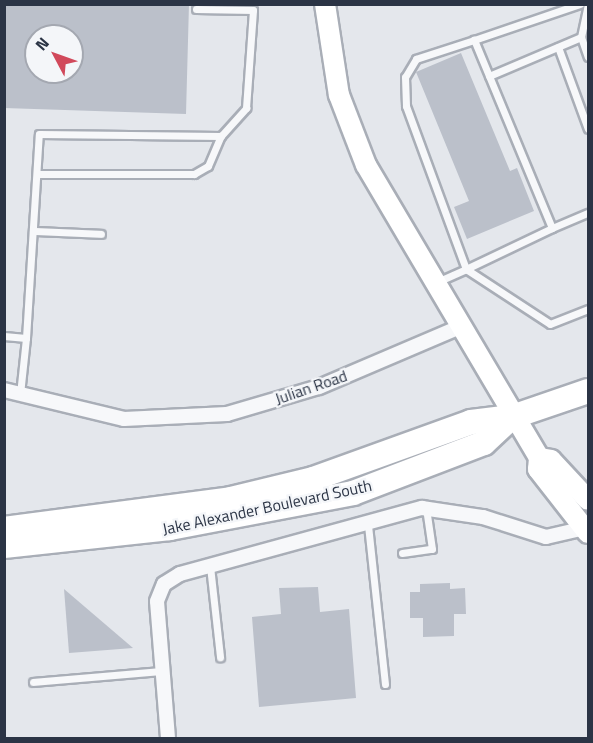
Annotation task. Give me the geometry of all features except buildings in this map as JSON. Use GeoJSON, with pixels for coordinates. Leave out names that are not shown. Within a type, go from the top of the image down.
{"type":"FeatureCollection","features":[{"type":"Feature","properties":{"kind":"highway","name":"Jake Alexander Boulevard South"},"geometry":{"type":"LineString","coordinates":[[4,528],[231,499],[378,458],[471,422],[512,417],[588,391]]}},
{"type":"Feature","properties":{"kind":"highway","name":"Jake Alexander Boulevard South"},"geometry":{"type":"LineString","coordinates":[[4,546],[170,528],[353,493],[484,443],[512,417]]}},
{"type":"Feature","properties":{"kind":"street"},"geometry":{"type":"LineString","coordinates":[[325,4],[339,95],[350,129],[434,284],[512,417],[539,458],[538,469],[550,489],[586,531]]}},
{"type":"Feature","properties":{"kind":"street","name":"Julian Road"},"geometry":{"type":"LineString","coordinates":[[4,390],[124,419],[226,414],[319,387],[459,327]]}},
{"type":"Feature","properties":{"kind":"street"},"geometry":{"type":"LineString","coordinates":[[539,458],[551,460],[588,500]]}},
{"type":"Feature","properties":{"kind":"street"},"geometry":{"type":"LineString","coordinates":[[168,738],[157,601],[164,584],[210,566],[426,508],[483,517],[546,537],[586,531]]}},
{"type":"Feature","properties":{"kind":"lane"},"geometry":{"type":"LineString","coordinates":[[580,4],[416,59],[405,77],[406,106],[466,269],[550,324],[588,309]]}},
{"type":"Feature","properties":{"kind":"lane"},"geometry":{"type":"LineString","coordinates":[[588,4],[581,37],[588,57]]}},
{"type":"Feature","properties":{"kind":"lane"},"geometry":{"type":"LineString","coordinates":[[37,174],[194,174],[208,166],[221,136],[246,108],[253,10],[196,9]]}},
{"type":"Feature","properties":{"kind":"lane"},"geometry":{"type":"LineString","coordinates":[[489,76],[581,37]]}},
{"type":"Feature","properties":{"kind":"lane"},"geometry":{"type":"LineString","coordinates":[[474,40],[552,228]]}},
{"type":"Feature","properties":{"kind":"lane"},"geometry":{"type":"LineString","coordinates":[[558,47],[588,129]]}},
{"type":"Feature","properties":{"kind":"lane"},"geometry":{"type":"LineString","coordinates":[[20,394],[26,338],[39,134],[221,136]]}},
{"type":"Feature","properties":{"kind":"lane"},"geometry":{"type":"LineString","coordinates":[[434,284],[588,213]]}},
{"type":"Feature","properties":{"kind":"lane"},"geometry":{"type":"LineString","coordinates":[[33,231],[101,234]]}},
{"type":"Feature","properties":{"kind":"lane"},"geometry":{"type":"LineString","coordinates":[[4,336],[26,338]]}},
{"type":"Feature","properties":{"kind":"lane"},"geometry":{"type":"LineString","coordinates":[[402,553],[432,549],[426,508]]}},
{"type":"Feature","properties":{"kind":"lane"},"geometry":{"type":"LineString","coordinates":[[368,525],[385,684]]}},
{"type":"Feature","properties":{"kind":"lane"},"geometry":{"type":"LineString","coordinates":[[210,566],[220,657]]}},
{"type":"Feature","properties":{"kind":"lane"},"geometry":{"type":"LineString","coordinates":[[33,682],[161,671]]}}]}
